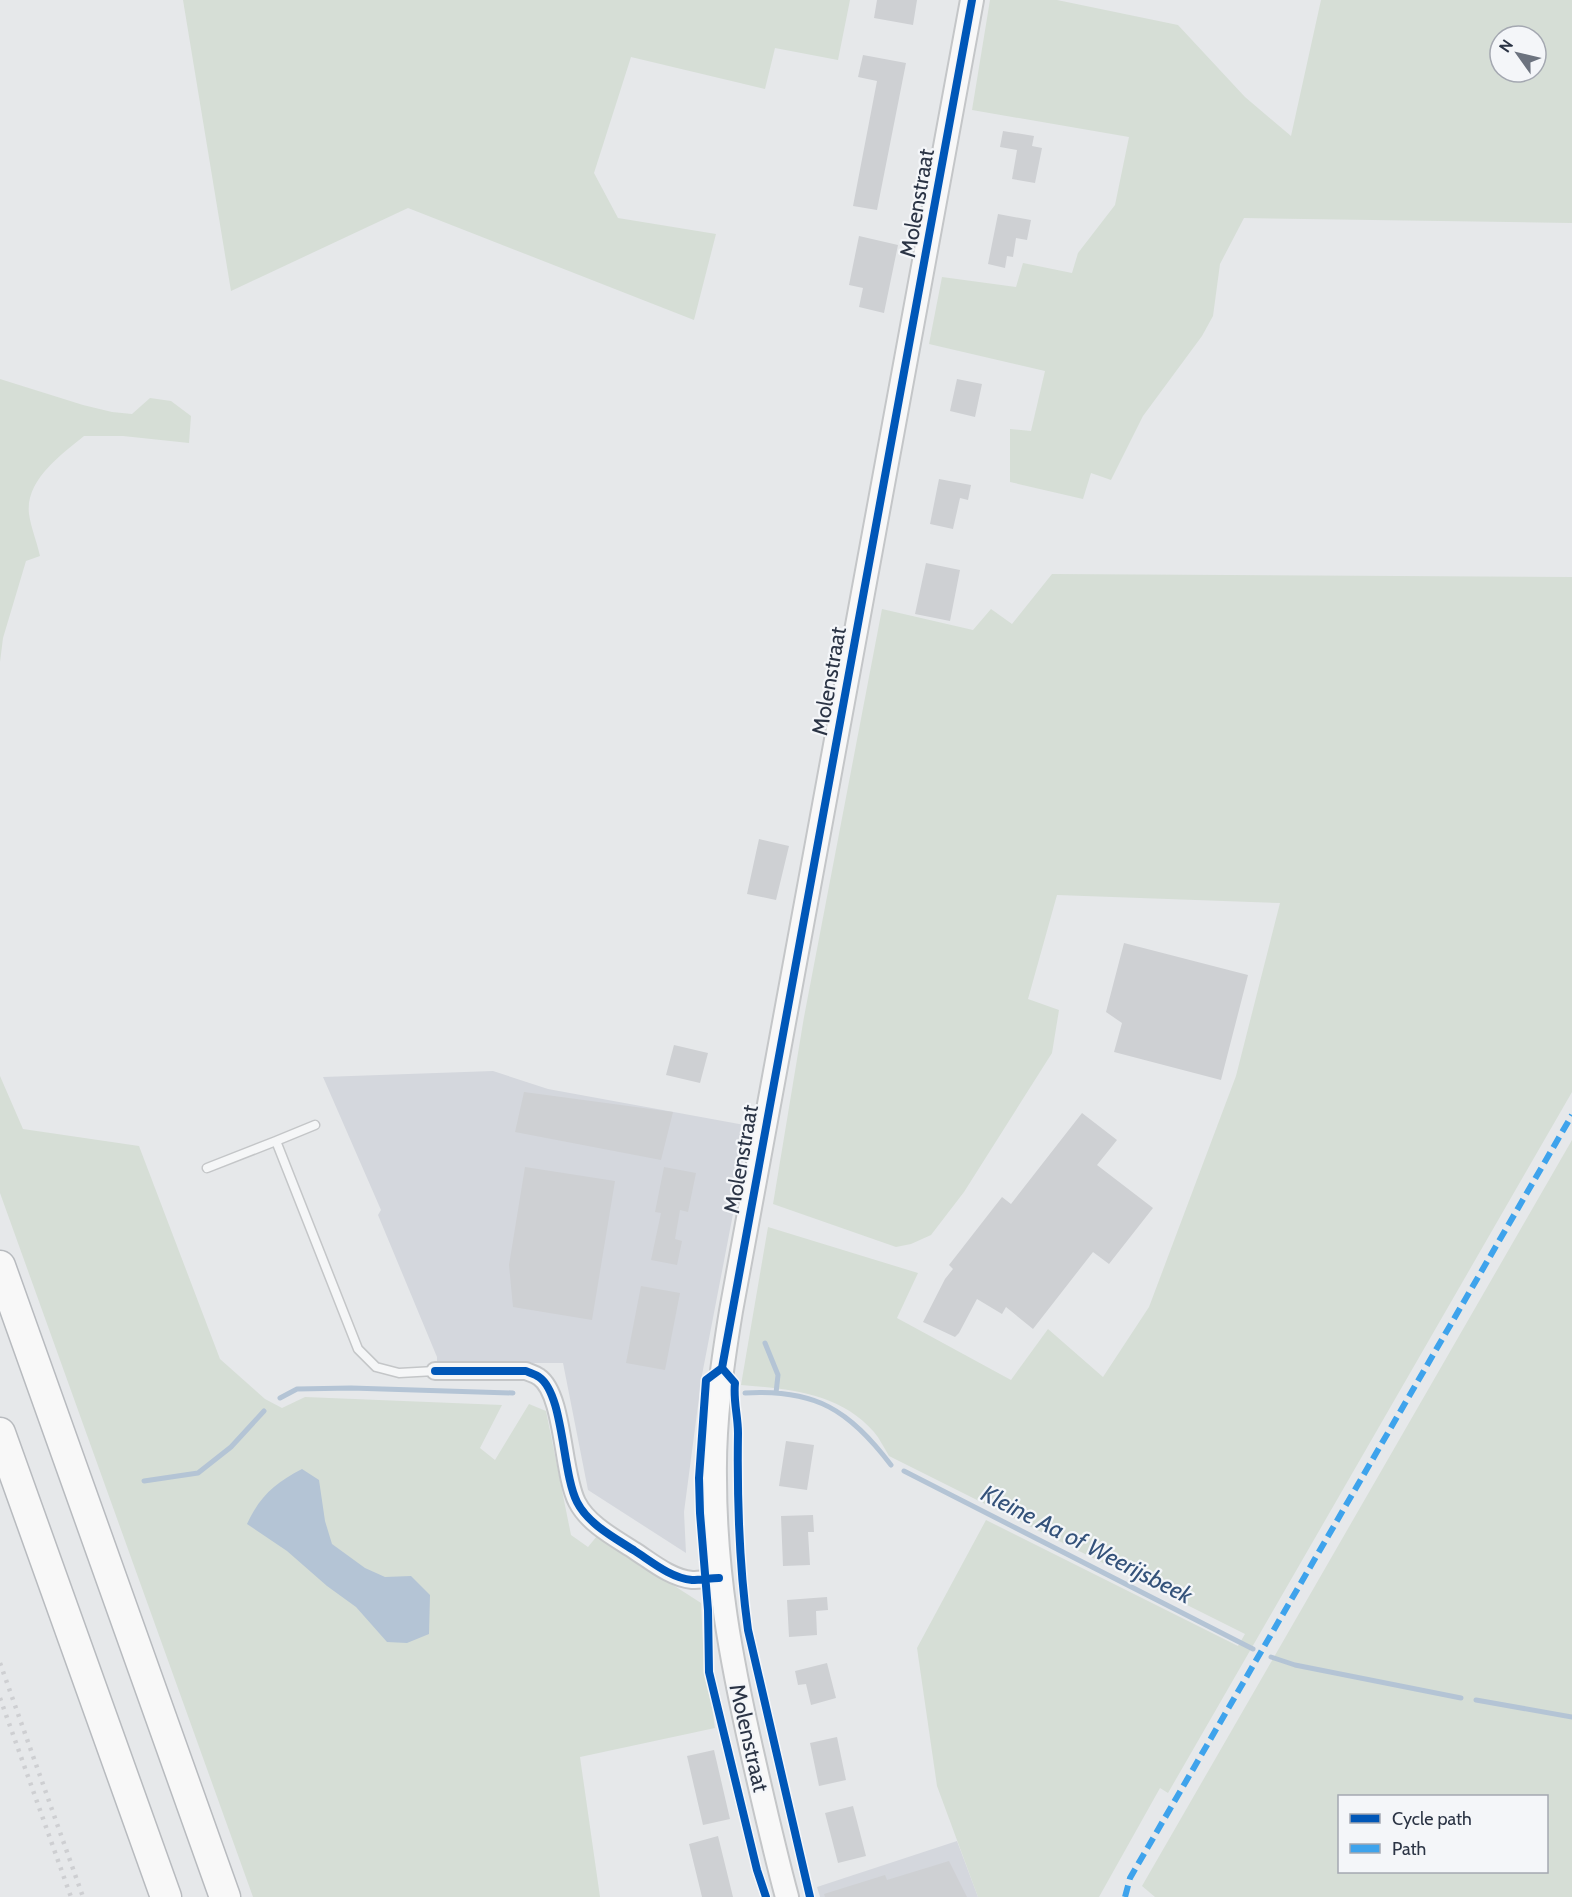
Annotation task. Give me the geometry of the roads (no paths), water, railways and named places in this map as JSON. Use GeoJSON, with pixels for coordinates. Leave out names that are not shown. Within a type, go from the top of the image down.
{"type":"FeatureCollection","features":[{"type":"Feature","properties":{"kind":"highway"},"geometry":{"type":"LineString","coordinates":[[0,1266],[225,1897]]}},
{"type":"Feature","properties":{"kind":"highway"},"geometry":{"type":"LineString","coordinates":[[0,1433],[166,1897]]}},
{"type":"Feature","properties":{"kind":"main road","name":"Molenstraat"},"geometry":{"type":"LineString","coordinates":[[787,1897],[733,1668],[719,1578],[715,1476],[717,1411],[722,1368],[972,0]]}},
{"type":"Feature","properties":{"kind":"street"},"geometry":{"type":"LineString","coordinates":[[435,1371],[526,1371],[539,1377],[548,1387],[554,1403],[576,1502],[588,1518],[664,1570],[691,1580],[719,1578]]}},
{"type":"Feature","properties":{"kind":"lane"},"geometry":{"type":"LineString","coordinates":[[207,1168],[315,1125]]}},
{"type":"Feature","properties":{"kind":"lane"},"geometry":{"type":"LineString","coordinates":[[276,1141],[358,1349],[376,1367],[399,1373],[435,1371]]}},
{"type":"Feature","properties":{"kind":"water"},"geometry":{"type":"Polygon","coordinates":[[[302,1469],[319,1480],[325,1521],[332,1544],[365,1568],[385,1577],[411,1576],[430,1595],[429,1634],[407,1643],[387,1642],[356,1607],[327,1586],[287,1551],[247,1524],[269,1491],[302,1469]]]}},
{"type":"Feature","properties":{"kind":"waterway"},"geometry":{"type":"LineString","coordinates":[[765,1343],[778,1375],[776,1393]]}},
{"type":"Feature","properties":{"kind":"waterway","name":"Kleine Aa of Weerijsbeek"},"geometry":{"type":"LineString","coordinates":[[280,1398],[297,1389],[351,1388],[513,1393]]}},
{"type":"Feature","properties":{"kind":"waterway","name":"Kleine Aa of Weerijsbeek"},"geometry":{"type":"LineString","coordinates":[[745,1393],[792,1395],[829,1407],[860,1430],[891,1465]]}},
{"type":"Feature","properties":{"kind":"waterway","name":"Kleine Aa of Weerijsbeek"},"geometry":{"type":"LineString","coordinates":[[144,1481],[198,1473],[231,1447],[264,1411]]}},
{"type":"Feature","properties":{"kind":"waterway","name":"Kleine Aa of Weerijsbeek"},"geometry":{"type":"LineString","coordinates":[[904,1471],[1253,1649]]}},
{"type":"Feature","properties":{"kind":"waterway","name":"Kleine Aa of Weerijsbeek"},"geometry":{"type":"LineString","coordinates":[[1271,1657],[1295,1665],[1461,1698]]}},
{"type":"Feature","properties":{"kind":"waterway","name":"Kleine Aa of Weerijsbeek"},"geometry":{"type":"LineString","coordinates":[[1476,1700],[1572,1717]]}},
{"type":"Feature","properties":{"kind":"railway"},"geometry":{"type":"LineString","coordinates":[[0,1663],[83,1897]]}},
{"type":"Feature","properties":{"kind":"railway"},"geometry":{"type":"LineString","coordinates":[[0,1698],[71,1897]]}}]}
